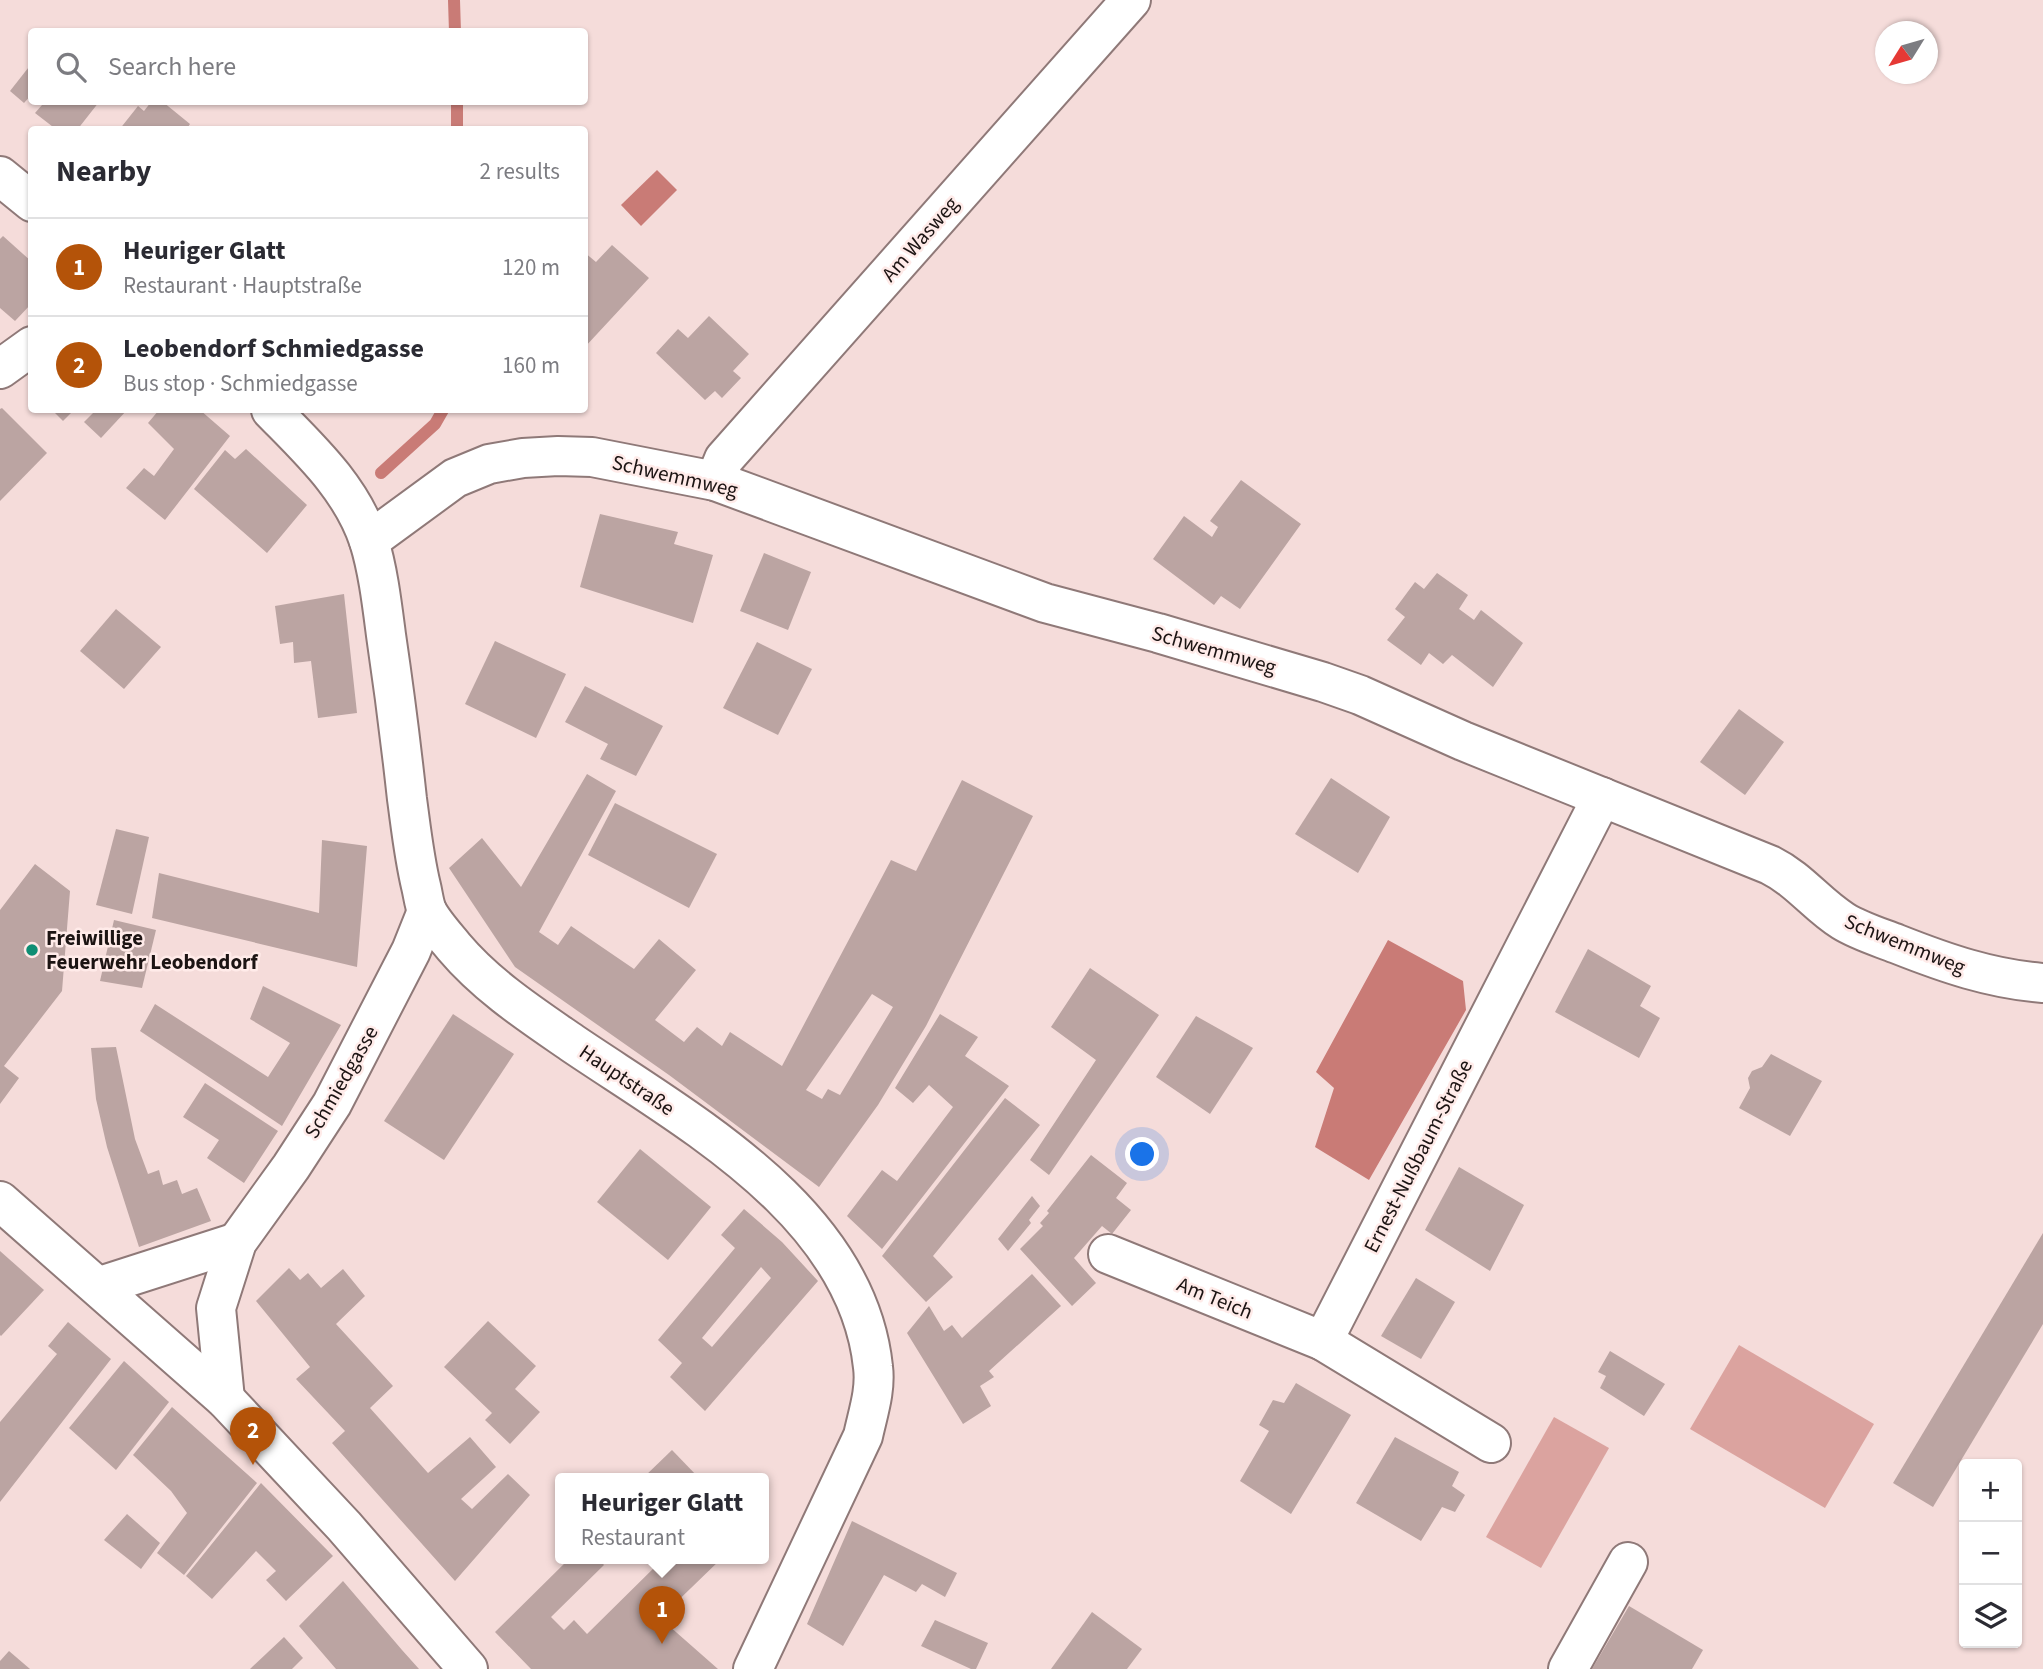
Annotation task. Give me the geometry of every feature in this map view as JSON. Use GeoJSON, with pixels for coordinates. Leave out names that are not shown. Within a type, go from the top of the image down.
{"type":"FeatureCollection","features":[{"type":"Feature","properties":{"kind":"street","name":"Am Wasweg"},"geometry":{"type":"LineString","coordinates":[[715,481],[724,460],[1131,0]]}},
{"type":"Feature","properties":{"kind":"street"},"geometry":{"type":"LineString","coordinates":[[0,176],[28,199]]}},
{"type":"Feature","properties":{"kind":"street"},"geometry":{"type":"LineString","coordinates":[[0,369],[28,349]]}},
{"type":"Feature","properties":{"kind":"street","name":"Hauptstraße"},"geometry":{"type":"LineString","coordinates":[[274,413],[331,472],[350,500],[369,541],[381,600],[398,719],[412,844],[427,911],[481,976],[522,1009],[716,1140],[771,1187],[806,1222],[834,1259],[855,1297],[866,1330],[874,1369],[872,1400],[863,1436],[754,1669]]}},
{"type":"Feature","properties":{"kind":"street","name":"Schwemmweg"},"geometry":{"type":"LineString","coordinates":[[369,541],[455,478],[489,464],[523,458],[592,457],[715,481],[1045,603],[1158,633],[1360,695],[1463,741],[1770,865],[1798,882],[1830,912],[1860,930],[1986,976],[2043,983]]}},
{"type":"Feature","properties":{"kind":"street","name":"Ernest-Nußbaum-Straße"},"geometry":{"type":"LineString","coordinates":[[1323,1340],[1602,797]]}},
{"type":"Feature","properties":{"kind":"street","name":"Schmiedgasse"},"geometry":{"type":"LineString","coordinates":[[225,1399],[216,1308],[237,1242],[332,1104],[411,951],[427,911]]}},
{"type":"Feature","properties":{"kind":"street"},"geometry":{"type":"LineString","coordinates":[[0,1201],[100,1286],[225,1399],[344,1525],[468,1669]]}},
{"type":"Feature","properties":{"kind":"street"},"geometry":{"type":"LineString","coordinates":[[100,1286],[237,1242]]}},
{"type":"Feature","properties":{"kind":"street","name":"Am Teich"},"geometry":{"type":"LineString","coordinates":[[1108,1254],[1323,1340]]}},
{"type":"Feature","properties":{"kind":"street"},"geometry":{"type":"LineString","coordinates":[[1323,1340],[1491,1443]]}},
{"type":"Feature","properties":{"kind":"street"},"geometry":{"type":"LineString","coordinates":[[1568,1669],[1628,1562]]}},
{"type":"Feature","properties":{"kind":"shaded area"},"geometry":{"type":"Polygon","coordinates":[[[657,170],[677,190],[641,226],[621,205],[657,170]]]}},
{"type":"Feature","properties":{"kind":"shaded area"},"geometry":{"type":"Polygon","coordinates":[[[1388,940],[1463,981],[1466,1010],[1369,1180],[1315,1147],[1334,1088],[1316,1072],[1388,940]]]}},
{"type":"Feature","properties":{"kind":"shaded area"},"geometry":{"type":"Polygon","coordinates":[[[1739,1345],[1874,1424],[1825,1508],[1690,1429],[1739,1345]]]}},
{"type":"Feature","properties":{"kind":"shaded area"},"geometry":{"type":"Polygon","coordinates":[[[1554,1417],[1609,1448],[1541,1568],[1486,1537],[1554,1417]]]}},
{"type":"Feature","properties":{"kind":"building"},"geometry":{"type":"Polygon","coordinates":[[[28,68],[28,98],[24,103],[10,91],[28,68]]]}},
{"type":"Feature","properties":{"kind":"building"},"geometry":{"type":"Polygon","coordinates":[[[42,105],[97,105],[80,126],[52,126],[35,113],[42,105]]]}},
{"type":"Feature","properties":{"kind":"building"},"geometry":{"type":"Polygon","coordinates":[[[149,105],[167,105],[190,124],[122,126],[138,106],[144,111],[149,105]]]}},
{"type":"Feature","properties":{"kind":"building"},"geometry":{"type":"Polygon","coordinates":[[[3,236],[28,258],[28,307],[15,321],[0,308],[0,239],[3,236]]]}},
{"type":"Feature","properties":{"kind":"building"},"geometry":{"type":"Polygon","coordinates":[[[612,245],[649,278],[588,344],[588,255],[596,262],[612,245]]]}},
{"type":"Feature","properties":{"kind":"building"},"geometry":{"type":"Polygon","coordinates":[[[709,316],[749,354],[733,371],[741,378],[722,398],[715,391],[705,400],[656,353],[678,329],[688,338],[709,316]]]}},
{"type":"Feature","properties":{"kind":"building"},"geometry":{"type":"Polygon","coordinates":[[[0,409],[47,453],[0,501],[0,409]]]}},
{"type":"Feature","properties":{"kind":"building"},"geometry":{"type":"Polygon","coordinates":[[[55,413],[71,413],[63,421],[55,413]]]}},
{"type":"Feature","properties":{"kind":"building"},"geometry":{"type":"Polygon","coordinates":[[[93,413],[124,413],[101,438],[84,422],[93,413]]]}},
{"type":"Feature","properties":{"kind":"building"},"geometry":{"type":"Polygon","coordinates":[[[156,413],[203,413],[230,436],[165,520],[126,488],[144,468],[154,476],[174,449],[148,423],[156,413]]]}},
{"type":"Feature","properties":{"kind":"building"},"geometry":{"type":"Polygon","coordinates":[[[246,449],[307,505],[267,553],[194,489],[225,450],[235,459],[246,449]]]}},
{"type":"Feature","properties":{"kind":"building"},"geometry":{"type":"Polygon","coordinates":[[[1241,480],[1301,524],[1240,609],[1221,596],[1214,605],[1153,559],[1184,516],[1212,537],[1218,527],[1210,521],[1241,480]]]}},
{"type":"Feature","properties":{"kind":"building"},"geometry":{"type":"Polygon","coordinates":[[[600,514],[678,532],[674,544],[713,555],[693,623],[580,587],[600,514]]]}},
{"type":"Feature","properties":{"kind":"building"},"geometry":{"type":"Polygon","coordinates":[[[764,553],[811,572],[788,630],[740,611],[764,553]]]}},
{"type":"Feature","properties":{"kind":"building"},"geometry":{"type":"Polygon","coordinates":[[[1437,573],[1468,595],[1459,609],[1474,620],[1481,610],[1523,643],[1493,687],[1452,655],[1443,664],[1429,653],[1421,665],[1387,640],[1405,617],[1395,609],[1415,582],[1424,589],[1437,573]]]}},
{"type":"Feature","properties":{"kind":"building"},"geometry":{"type":"Polygon","coordinates":[[[344,594],[357,713],[318,718],[311,661],[294,663],[293,642],[280,644],[275,606],[344,594]]]}},
{"type":"Feature","properties":{"kind":"building"},"geometry":{"type":"Polygon","coordinates":[[[116,609],[161,647],[124,689],[80,651],[116,609]]]}},
{"type":"Feature","properties":{"kind":"building"},"geometry":{"type":"Polygon","coordinates":[[[495,641],[566,674],[536,738],[465,704],[495,641]]]}},
{"type":"Feature","properties":{"kind":"building"},"geometry":{"type":"Polygon","coordinates":[[[757,642],[812,669],[778,735],[723,708],[757,642]]]}},
{"type":"Feature","properties":{"kind":"building"},"geometry":{"type":"Polygon","coordinates":[[[585,686],[663,726],[636,776],[600,759],[608,744],[565,722],[585,686]]]}},
{"type":"Feature","properties":{"kind":"building"},"geometry":{"type":"Polygon","coordinates":[[[1739,709],[1784,742],[1745,795],[1700,762],[1739,709]]]}},
{"type":"Feature","properties":{"kind":"building"},"geometry":{"type":"Polygon","coordinates":[[[587,774],[616,791],[539,932],[558,945],[571,926],[634,969],[659,939],[696,970],[655,1020],[684,1042],[697,1027],[722,1046],[730,1032],[782,1066],[891,860],[916,871],[962,780],[1033,816],[926,1026],[878,1105],[819,1187],[669,1075],[515,967],[449,868],[482,838],[521,887],[587,774]],[[872,994],[806,1090],[822,1099],[828,1089],[840,1095],[893,1007],[872,994]]]}},
{"type":"Feature","properties":{"kind":"building"},"geometry":{"type":"Polygon","coordinates":[[[1331,778],[1390,817],[1358,873],[1295,834],[1331,778]]]}},
{"type":"Feature","properties":{"kind":"building"},"geometry":{"type":"Polygon","coordinates":[[[615,803],[717,854],[689,908],[588,855],[615,803]]]}},
{"type":"Feature","properties":{"kind":"building"},"geometry":{"type":"Polygon","coordinates":[[[116,829],[149,837],[132,914],[96,905],[116,829]]]}},
{"type":"Feature","properties":{"kind":"building"},"geometry":{"type":"Polygon","coordinates":[[[322,840],[367,846],[357,967],[152,918],[159,873],[319,913],[322,840]]]}},
{"type":"Feature","properties":{"kind":"building","name":"Freiwillige Feuerwehr Leobendorf"},"geometry":{"type":"Polygon","coordinates":[[[35,864],[70,891],[62,991],[4,1066],[19,1078],[0,1104],[0,910],[35,864]]]}},
{"type":"Feature","properties":{"kind":"building"},"geometry":{"type":"Polygon","coordinates":[[[114,920],[156,930],[142,988],[100,981],[114,920]]]}},
{"type":"Feature","properties":{"kind":"building"},"geometry":{"type":"Polygon","coordinates":[[[1588,949],[1651,986],[1640,1006],[1660,1018],[1639,1058],[1555,1012],[1588,949]]]}},
{"type":"Feature","properties":{"kind":"building"},"geometry":{"type":"Polygon","coordinates":[[[1090,968],[1159,1015],[1049,1175],[1030,1160],[1096,1060],[1051,1027],[1090,968]]]}},
{"type":"Feature","properties":{"kind":"building"},"geometry":{"type":"Polygon","coordinates":[[[263,986],[341,1025],[282,1126],[140,1031],[155,1004],[268,1077],[290,1043],[250,1019],[263,986]]]}},
{"type":"Feature","properties":{"kind":"building"},"geometry":{"type":"Polygon","coordinates":[[[453,1014],[514,1054],[444,1160],[384,1121],[453,1014]]]}},
{"type":"Feature","properties":{"kind":"building"},"geometry":{"type":"Polygon","coordinates":[[[940,1014],[978,1037],[965,1056],[1009,1086],[882,1249],[847,1216],[882,1170],[897,1181],[953,1107],[929,1085],[913,1103],[895,1088],[940,1014]]]}},
{"type":"Feature","properties":{"kind":"building"},"geometry":{"type":"Polygon","coordinates":[[[1196,1016],[1253,1048],[1210,1114],[1156,1077],[1196,1016]]]}},
{"type":"Feature","properties":{"kind":"building"},"geometry":{"type":"Polygon","coordinates":[[[116,1047],[135,1139],[148,1174],[159,1170],[163,1185],[177,1180],[182,1194],[197,1188],[211,1221],[139,1247],[107,1147],[96,1099],[91,1048],[116,1047]]]}},
{"type":"Feature","properties":{"kind":"building"},"geometry":{"type":"Polygon","coordinates":[[[1771,1054],[1822,1081],[1790,1136],[1739,1108],[1750,1088],[1748,1078],[1752,1071],[1762,1067],[1771,1054]]]}},
{"type":"Feature","properties":{"kind":"building"},"geometry":{"type":"Polygon","coordinates":[[[205,1083],[278,1131],[244,1183],[207,1158],[219,1140],[183,1117],[205,1083]]]}},
{"type":"Feature","properties":{"kind":"building"},"geometry":{"type":"Polygon","coordinates":[[[1005,1098],[1040,1125],[933,1256],[953,1277],[926,1302],[882,1256],[1005,1098]]]}},
{"type":"Feature","properties":{"kind":"building"},"geometry":{"type":"Polygon","coordinates":[[[640,1149],[711,1207],[668,1260],[597,1202],[640,1149]]]}},
{"type":"Feature","properties":{"kind":"building"},"geometry":{"type":"Polygon","coordinates":[[[1091,1155],[1127,1183],[1116,1198],[1131,1210],[1112,1234],[1102,1226],[1074,1258],[1096,1283],[1072,1306],[1020,1249],[1043,1226],[1040,1223],[1049,1213],[1047,1211],[1091,1155]]]}},
{"type":"Feature","properties":{"kind":"building"},"geometry":{"type":"Polygon","coordinates":[[[1459,1167],[1524,1205],[1490,1271],[1425,1230],[1459,1167]]]}},
{"type":"Feature","properties":{"kind":"building"},"geometry":{"type":"Polygon","coordinates":[[[1032,1196],[1040,1206],[1029,1220],[1031,1223],[1008,1251],[998,1239],[1032,1196]]]}},
{"type":"Feature","properties":{"kind":"building"},"geometry":{"type":"Polygon","coordinates":[[[744,1209],[782,1242],[818,1281],[705,1411],[670,1377],[682,1363],[658,1340],[735,1248],[721,1235],[744,1209]],[[761,1267],[702,1338],[712,1347],[771,1278],[761,1267]]]}},
{"type":"Feature","properties":{"kind":"building"},"geometry":{"type":"Polygon","coordinates":[[[2043,1233],[2043,1324],[1962,1459],[1959,1459],[1959,1464],[1933,1507],[1893,1483],[2043,1233]]]}},
{"type":"Feature","properties":{"kind":"building"},"geometry":{"type":"Polygon","coordinates":[[[0,1251],[44,1290],[1,1336],[0,1335],[0,1251]]]}},
{"type":"Feature","properties":{"kind":"building"},"geometry":{"type":"Polygon","coordinates":[[[289,1268],[300,1280],[308,1273],[321,1288],[343,1269],[365,1296],[336,1324],[393,1386],[370,1408],[428,1473],[470,1437],[496,1467],[461,1499],[472,1509],[508,1474],[530,1495],[455,1581],[332,1443],[345,1431],[296,1379],[310,1367],[256,1301],[289,1268]]]}},
{"type":"Feature","properties":{"kind":"building"},"geometry":{"type":"Polygon","coordinates":[[[1032,1274],[1061,1306],[989,1371],[994,1377],[980,1386],[991,1406],[963,1424],[907,1333],[929,1306],[944,1331],[952,1325],[962,1338],[1032,1274]]]}},
{"type":"Feature","properties":{"kind":"building"},"geometry":{"type":"Polygon","coordinates":[[[1416,1278],[1455,1302],[1421,1359],[1381,1336],[1416,1278]]]}},
{"type":"Feature","properties":{"kind":"building"},"geometry":{"type":"Polygon","coordinates":[[[488,1321],[536,1366],[515,1389],[540,1412],[510,1444],[485,1420],[492,1413],[444,1367],[488,1321]]]}},
{"type":"Feature","properties":{"kind":"building"},"geometry":{"type":"Polygon","coordinates":[[[68,1322],[111,1359],[0,1502],[0,1422],[57,1354],[48,1346],[68,1322]]]}},
{"type":"Feature","properties":{"kind":"building"},"geometry":{"type":"Polygon","coordinates":[[[1610,1351],[1665,1384],[1644,1416],[1600,1388],[1606,1376],[1598,1372],[1610,1351]]]}},
{"type":"Feature","properties":{"kind":"building"},"geometry":{"type":"Polygon","coordinates":[[[124,1361],[169,1402],[116,1470],[69,1428],[124,1361]]]}},
{"type":"Feature","properties":{"kind":"building"},"geometry":{"type":"Polygon","coordinates":[[[1296,1383],[1351,1415],[1291,1514],[1240,1481],[1269,1431],[1259,1425],[1273,1400],[1284,1403],[1296,1383]]]}},
{"type":"Feature","properties":{"kind":"building"},"geometry":{"type":"Polygon","coordinates":[[[172,1407],[257,1483],[184,1575],[157,1553],[187,1513],[171,1491],[133,1455],[172,1407]]]}},
{"type":"Feature","properties":{"kind":"building"},"geometry":{"type":"Polygon","coordinates":[[[1395,1437],[1459,1472],[1452,1486],[1465,1495],[1455,1512],[1442,1507],[1421,1541],[1356,1503],[1395,1437]]]}},
{"type":"Feature","properties":{"kind":"building"},"geometry":{"type":"Polygon","coordinates":[[[672,1450],[694,1473],[648,1473],[672,1450]]]}},
{"type":"Feature","properties":{"kind":"building"},"geometry":{"type":"Polygon","coordinates":[[[261,1483],[333,1556],[286,1601],[266,1580],[276,1571],[256,1551],[212,1599],[186,1576],[261,1483]]]}},
{"type":"Feature","properties":{"kind":"building"},"geometry":{"type":"Polygon","coordinates":[[[127,1514],[160,1543],[141,1569],[104,1540],[127,1514]]]}},
{"type":"Feature","properties":{"kind":"building"},"geometry":{"type":"Polygon","coordinates":[[[852,1521],[957,1573],[945,1597],[922,1584],[916,1592],[884,1575],[843,1646],[807,1624],[852,1521]]]}},
{"type":"Feature","properties":{"kind":"building"},"geometry":{"type":"Polygon","coordinates":[[[564,1564],[604,1565],[551,1617],[564,1630],[574,1620],[587,1634],[658,1564],[716,1564],[660,1618],[718,1669],[531,1669],[495,1632],[564,1564]]]}},
{"type":"Feature","properties":{"kind":"building"},"geometry":{"type":"Polygon","coordinates":[[[343,1581],[419,1669],[336,1669],[299,1626],[343,1581]]]}},
{"type":"Feature","properties":{"kind":"building"},"geometry":{"type":"Polygon","coordinates":[[[1629,1606],[1703,1650],[1692,1669],[1592,1669],[1629,1606]]]}},
{"type":"Feature","properties":{"kind":"building"},"geometry":{"type":"Polygon","coordinates":[[[1092,1612],[1142,1649],[1127,1669],[1051,1669],[1092,1612]]]}},
{"type":"Feature","properties":{"kind":"building"},"geometry":{"type":"Polygon","coordinates":[[[935,1620],[988,1643],[976,1669],[921,1646],[935,1620]]]}},
{"type":"Feature","properties":{"kind":"building"},"geometry":{"type":"Polygon","coordinates":[[[284,1637],[303,1658],[292,1669],[250,1669],[284,1637]]]}},
{"type":"Feature","properties":{"kind":"building"},"geometry":{"type":"Polygon","coordinates":[[[9,1651],[30,1669],[0,1669],[0,1661],[9,1651]]]}},
{"type":"Feature","properties":{"kind":"waterway"},"geometry":{"type":"LineString","coordinates":[[454,0],[455,28]]}},
{"type":"Feature","properties":{"kind":"waterway"},"geometry":{"type":"LineString","coordinates":[[457,105],[457,126]]}},
{"type":"Feature","properties":{"kind":"waterway"},"geometry":{"type":"LineString","coordinates":[[381,473],[435,424],[441,413]]}},
{"type":"Feature","properties":{"kind":"place","name":"Freiwillige Feuerwehr Leobendorf"},"geometry":{"type":"Point","coordinates":[32,950]}},
{"type":"Feature","properties":{"kind":"place","name":"Leobendorf Schmiedgasse"},"geometry":{"type":"Point","coordinates":[253,1465]}},
{"type":"Feature","properties":{"kind":"place","name":"Heuriger Glatt"},"geometry":{"type":"Point","coordinates":[662,1644]}}]}
